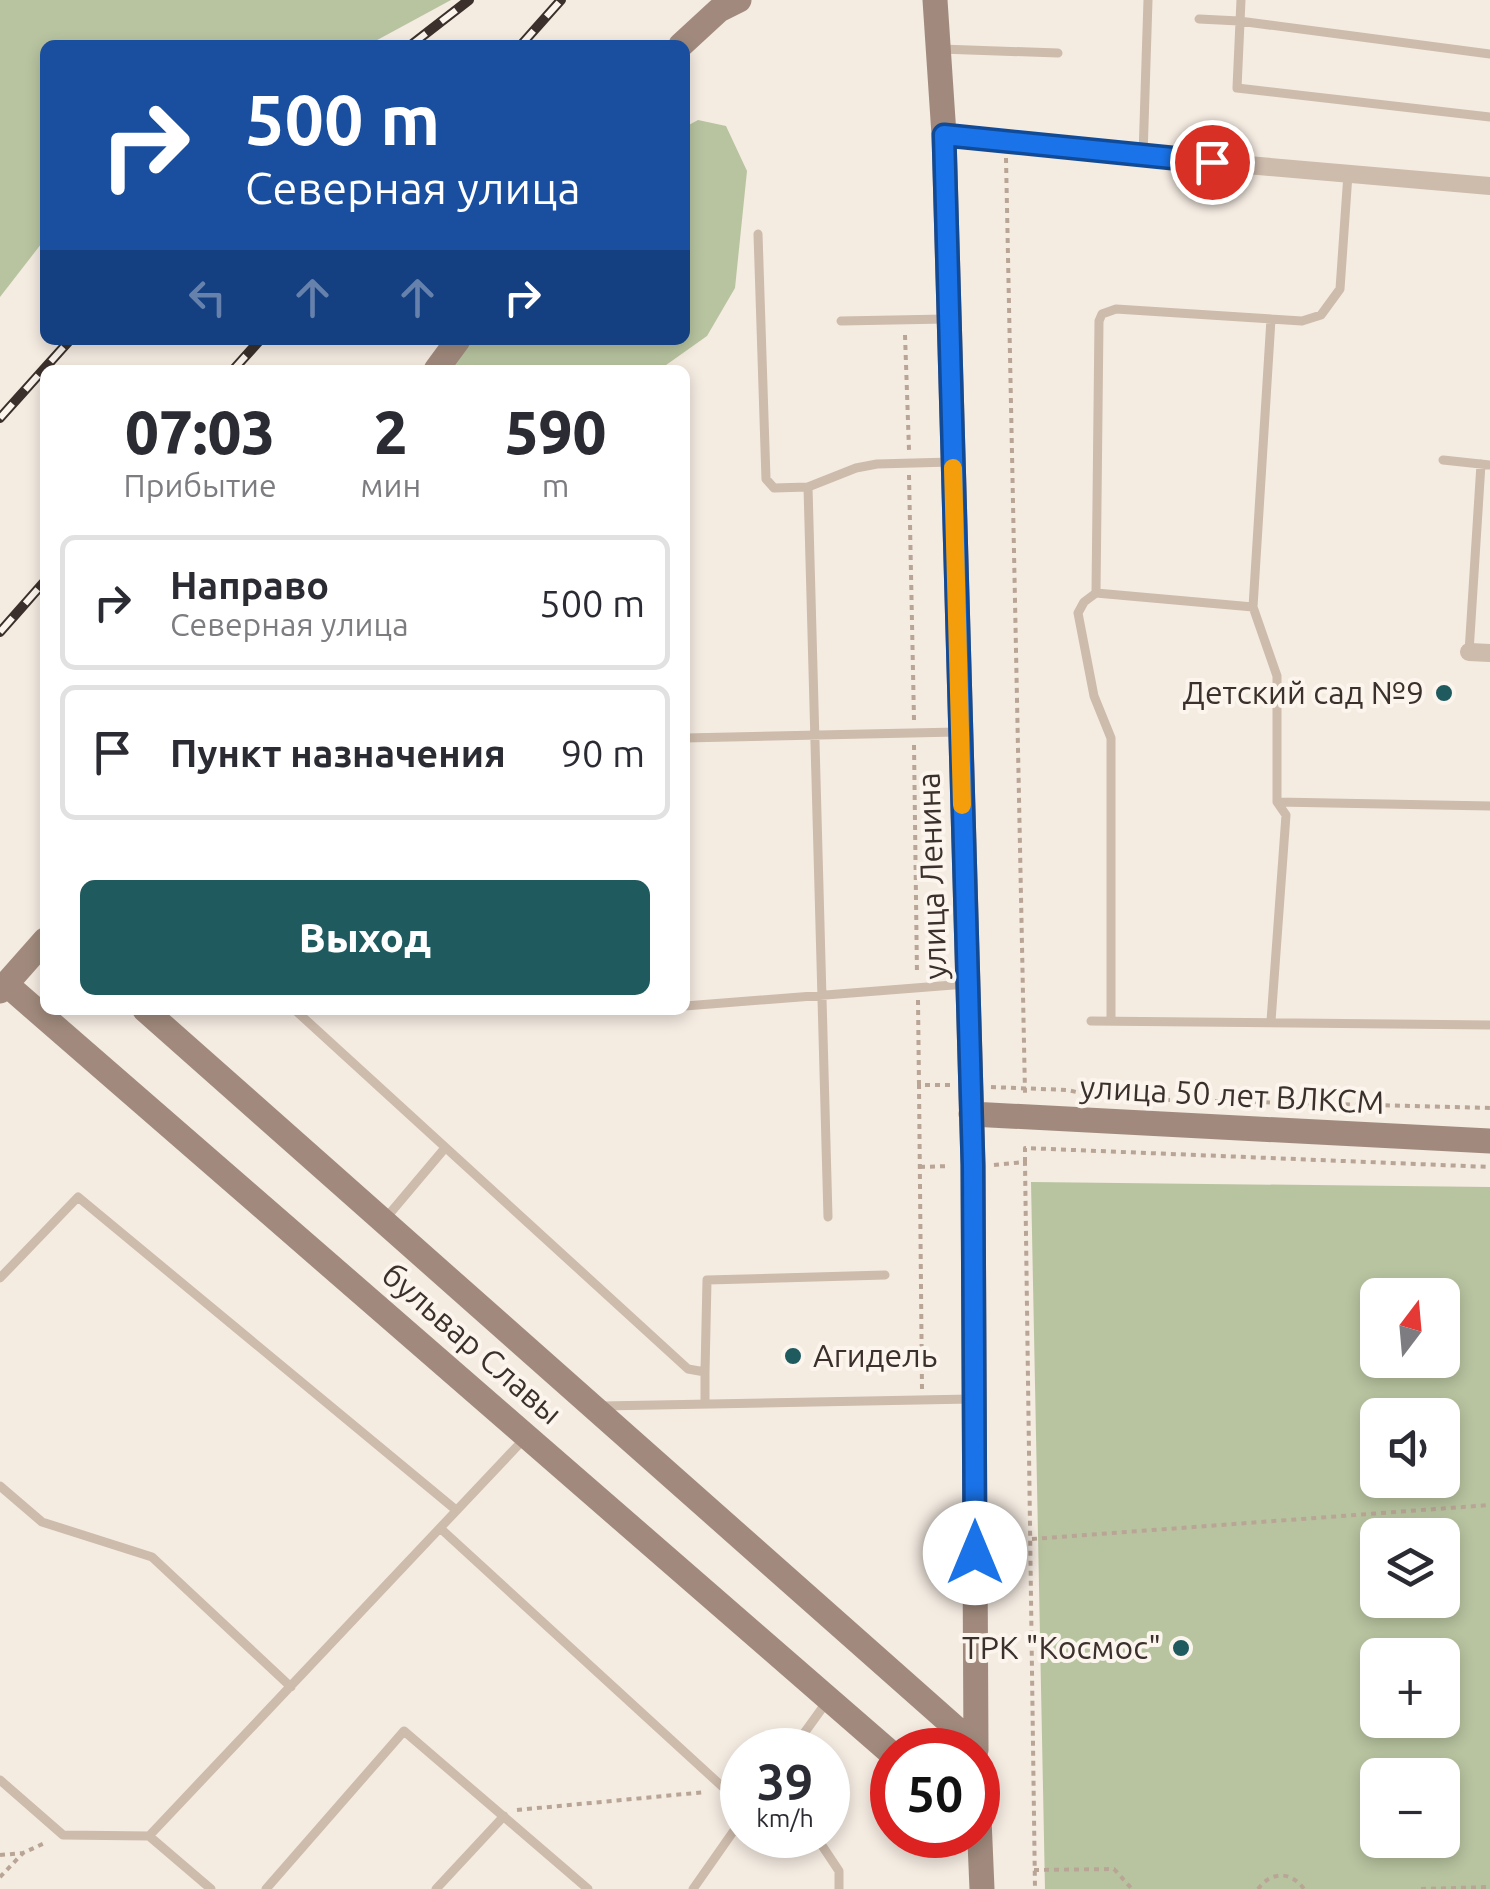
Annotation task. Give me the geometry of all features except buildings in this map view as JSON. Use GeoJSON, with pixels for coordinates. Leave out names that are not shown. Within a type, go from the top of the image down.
{"type":"FeatureCollection","features":[{"type":"Feature","properties":{"kind":"street"},"geometry":{"type":"LineString","coordinates":[[686,40],[719,10],[739,0]]}},
{"type":"Feature","properties":{"kind":"street","name":"улица Ленина"},"geometry":{"type":"LineString","coordinates":[[935,0],[944,135],[968,984],[976,1728]]}},
{"type":"Feature","properties":{"kind":"street"},"geometry":{"type":"LineString","coordinates":[[944,135],[1490,186]]}},
{"type":"Feature","properties":{"kind":"street"},"geometry":{"type":"LineString","coordinates":[[1468,652],[1490,653]]}},
{"type":"Feature","properties":{"kind":"street"},"geometry":{"type":"LineString","coordinates":[[3,988],[40,946]]}},
{"type":"Feature","properties":{"kind":"street","name":"бульвар Славы"},"geometry":{"type":"LineString","coordinates":[[3,988],[528,1435],[870,1735]]}},
{"type":"Feature","properties":{"kind":"street","name":"бульвар Славы"},"geometry":{"type":"LineString","coordinates":[[152,1015],[954,1728]]}},
{"type":"Feature","properties":{"kind":"street","name":"улица 50 лет ВЛКСМ"},"geometry":{"type":"LineString","coordinates":[[971,1114],[1490,1141]]}},
{"type":"Feature","properties":{"kind":"street"},"geometry":{"type":"LineString","coordinates":[[980,1858],[982,1889]]}},
{"type":"Feature","properties":{"kind":"lane"},"geometry":{"type":"LineString","coordinates":[[1143,156],[1148,0]]}},
{"type":"Feature","properties":{"kind":"lane"},"geometry":{"type":"LineString","coordinates":[[1242,0],[1237,88],[1490,117]]}},
{"type":"Feature","properties":{"kind":"lane"},"geometry":{"type":"LineString","coordinates":[[1199,19],[1239,20],[1490,54]]}},
{"type":"Feature","properties":{"kind":"lane"},"geometry":{"type":"LineString","coordinates":[[938,49],[1058,53]]}},
{"type":"Feature","properties":{"kind":"lane"},"geometry":{"type":"LineString","coordinates":[[1111,1021],[1111,738],[1094,696],[1078,613],[1096,593],[1098,322],[1102,314],[1116,309],[1302,321],[1322,316],[1340,290],[1348,174]]}},
{"type":"Feature","properties":{"kind":"lane"},"geometry":{"type":"LineString","coordinates":[[758,234],[766,479],[774,488],[808,487],[856,468],[953,462]]}},
{"type":"Feature","properties":{"kind":"lane"},"geometry":{"type":"LineString","coordinates":[[841,320],[949,318]]}},
{"type":"Feature","properties":{"kind":"lane"},"geometry":{"type":"LineString","coordinates":[[1271,319],[1253,607],[1277,676],[1277,802],[1286,815],[1271,1021]]}},
{"type":"Feature","properties":{"kind":"lane"},"geometry":{"type":"LineString","coordinates":[[1443,460],[1486,465],[1468,652]]}},
{"type":"Feature","properties":{"kind":"lane"},"geometry":{"type":"LineString","coordinates":[[808,487],[828,1217]]}},
{"type":"Feature","properties":{"kind":"lane"},"geometry":{"type":"LineString","coordinates":[[1096,593],[1253,607]]}},
{"type":"Feature","properties":{"kind":"lane"},"geometry":{"type":"LineString","coordinates":[[690,738],[960,732]]}},
{"type":"Feature","properties":{"kind":"lane"},"geometry":{"type":"LineString","coordinates":[[1277,802],[1490,806]]}},
{"type":"Feature","properties":{"kind":"lane"},"geometry":{"type":"LineString","coordinates":[[690,1006],[968,984]]}},
{"type":"Feature","properties":{"kind":"lane"},"geometry":{"type":"LineString","coordinates":[[300,1015],[688,1368],[704,1372]]}},
{"type":"Feature","properties":{"kind":"lane"},"geometry":{"type":"LineString","coordinates":[[1091,1021],[1490,1025]]}},
{"type":"Feature","properties":{"kind":"lane"},"geometry":{"type":"LineString","coordinates":[[384,1221],[446,1148]]}},
{"type":"Feature","properties":{"kind":"lane"},"geometry":{"type":"LineString","coordinates":[[0,1278],[78,1197],[456,1510]]}},
{"type":"Feature","properties":{"kind":"lane"},"geometry":{"type":"LineString","coordinates":[[704,1404],[707,1280],[886,1276]]}},
{"type":"Feature","properties":{"kind":"lane"},"geometry":{"type":"LineString","coordinates":[[592,1406],[974,1399]]}},
{"type":"Feature","properties":{"kind":"lane"},"geometry":{"type":"LineString","coordinates":[[149,1836],[528,1435]]}},
{"type":"Feature","properties":{"kind":"lane"},"geometry":{"type":"LineString","coordinates":[[0,1486],[42,1522],[152,1557],[291,1688]]}},
{"type":"Feature","properties":{"kind":"lane"},"geometry":{"type":"LineString","coordinates":[[440,1528],[720,1785]]}},
{"type":"Feature","properties":{"kind":"lane"},"geometry":{"type":"LineString","coordinates":[[808,1728],[828,1700]]}},
{"type":"Feature","properties":{"kind":"lane"},"geometry":{"type":"LineString","coordinates":[[266,1889],[404,1731],[588,1889]]}},
{"type":"Feature","properties":{"kind":"lane"},"geometry":{"type":"LineString","coordinates":[[0,1780],[63,1835],[149,1836],[211,1889]]}},
{"type":"Feature","properties":{"kind":"lane"},"geometry":{"type":"LineString","coordinates":[[436,1889],[501,1814]]}},
{"type":"Feature","properties":{"kind":"lane"},"geometry":{"type":"LineString","coordinates":[[693,1889],[720,1850]]}},
{"type":"Feature","properties":{"kind":"lane"},"geometry":{"type":"LineString","coordinates":[[830,1858],[839,1872],[838,1889]]}},
{"type":"Feature","properties":{"kind":"path"},"geometry":{"type":"LineString","coordinates":[[1006,142],[1024,1088]]}},
{"type":"Feature","properties":{"kind":"path"},"geometry":{"type":"LineString","coordinates":[[905,319],[922,1400]]}},
{"type":"Feature","properties":{"kind":"path"},"geometry":{"type":"LineString","coordinates":[[920,1085],[1067,1090],[1104,1098]]}},
{"type":"Feature","properties":{"kind":"path"},"geometry":{"type":"LineString","coordinates":[[1122,1098],[1490,1108]]}},
{"type":"Feature","properties":{"kind":"path"},"geometry":{"type":"LineString","coordinates":[[1035,1889],[1025,1148],[1490,1167]]}},
{"type":"Feature","properties":{"kind":"path"},"geometry":{"type":"LineString","coordinates":[[989,1165],[1025,1162]]}},
{"type":"Feature","properties":{"kind":"path"},"geometry":{"type":"LineString","coordinates":[[920,1167],[957,1166]]}},
{"type":"Feature","properties":{"kind":"path"},"geometry":{"type":"LineString","coordinates":[[1032,1539],[1490,1505]]}},
{"type":"Feature","properties":{"kind":"path"},"geometry":{"type":"LineString","coordinates":[[501,1814],[720,1791]]}},
{"type":"Feature","properties":{"kind":"path"},"geometry":{"type":"LineString","coordinates":[[0,1855],[23,1853],[63,1835]]}},
{"type":"Feature","properties":{"kind":"path"},"geometry":{"type":"LineString","coordinates":[[0,1877],[23,1853]]}},
{"type":"Feature","properties":{"kind":"path"},"geometry":{"type":"LineString","coordinates":[[1034,1870],[1114,1869],[1132,1889]]}},
{"type":"Feature","properties":{"kind":"path"},"geometry":{"type":"LineString","coordinates":[[1258,1889],[1279,1875],[1296,1879],[1304,1889]]}},
{"type":"Feature","properties":{"kind":"path"},"geometry":{"type":"LineString","coordinates":[[1420,1889],[1490,1887]]}},
{"type":"Feature","properties":{"kind":"green space"},"geometry":{"type":"Polygon","coordinates":[[[0,0],[451,0],[377,40],[40,40],[40,245],[0,297],[0,0]]]}},
{"type":"Feature","properties":{"kind":"green space"},"geometry":{"type":"Polygon","coordinates":[[[698,120],[726,126],[747,171],[735,288],[707,336],[666,365],[450,365],[464,345],[690,345],[690,124],[698,120]]]}},
{"type":"Feature","properties":{"kind":"green space"},"geometry":{"type":"Polygon","coordinates":[[[1031,1182],[1490,1187],[1490,1889],[1045,1889],[1031,1182]]]}},
{"type":"Feature","properties":{"kind":"railway"},"geometry":{"type":"LineString","coordinates":[[417,40],[469,0]]}},
{"type":"Feature","properties":{"kind":"railway"},"geometry":{"type":"LineString","coordinates":[[525,40],[561,0]]}},
{"type":"Feature","properties":{"kind":"railway"},"geometry":{"type":"LineString","coordinates":[[48,365],[66,345]]}},
{"type":"Feature","properties":{"kind":"railway"},"geometry":{"type":"LineString","coordinates":[[238,365],[256,345]]}},
{"type":"Feature","properties":{"kind":"railway"},"geometry":{"type":"LineString","coordinates":[[0,418],[40,373]]}},
{"type":"Feature","properties":{"kind":"railway"},"geometry":{"type":"LineString","coordinates":[[0,632],[40,587]]}},
{"type":"Feature","properties":{"kind":"slow traffic"},"geometry":{"type":"LineString","coordinates":[[953,468],[962,805]]}},
{"type":"Feature","properties":{"kind":"place","name":"Детский сад №9"},"geometry":{"type":"Point","coordinates":[1444,693]}},
{"type":"Feature","properties":{"kind":"place","name":"Агидель"},"geometry":{"type":"Point","coordinates":[793,1356]}},
{"type":"Feature","properties":{"kind":"place","name":"ТРК \"Космос\""},"geometry":{"type":"Point","coordinates":[1181,1648]}},
{"type":"Feature","properties":{"kind":"route"},"geometry":{"type":"LineString","coordinates":[[975,1553],[973,1165],[944,135],[1212,162]]}}]}
